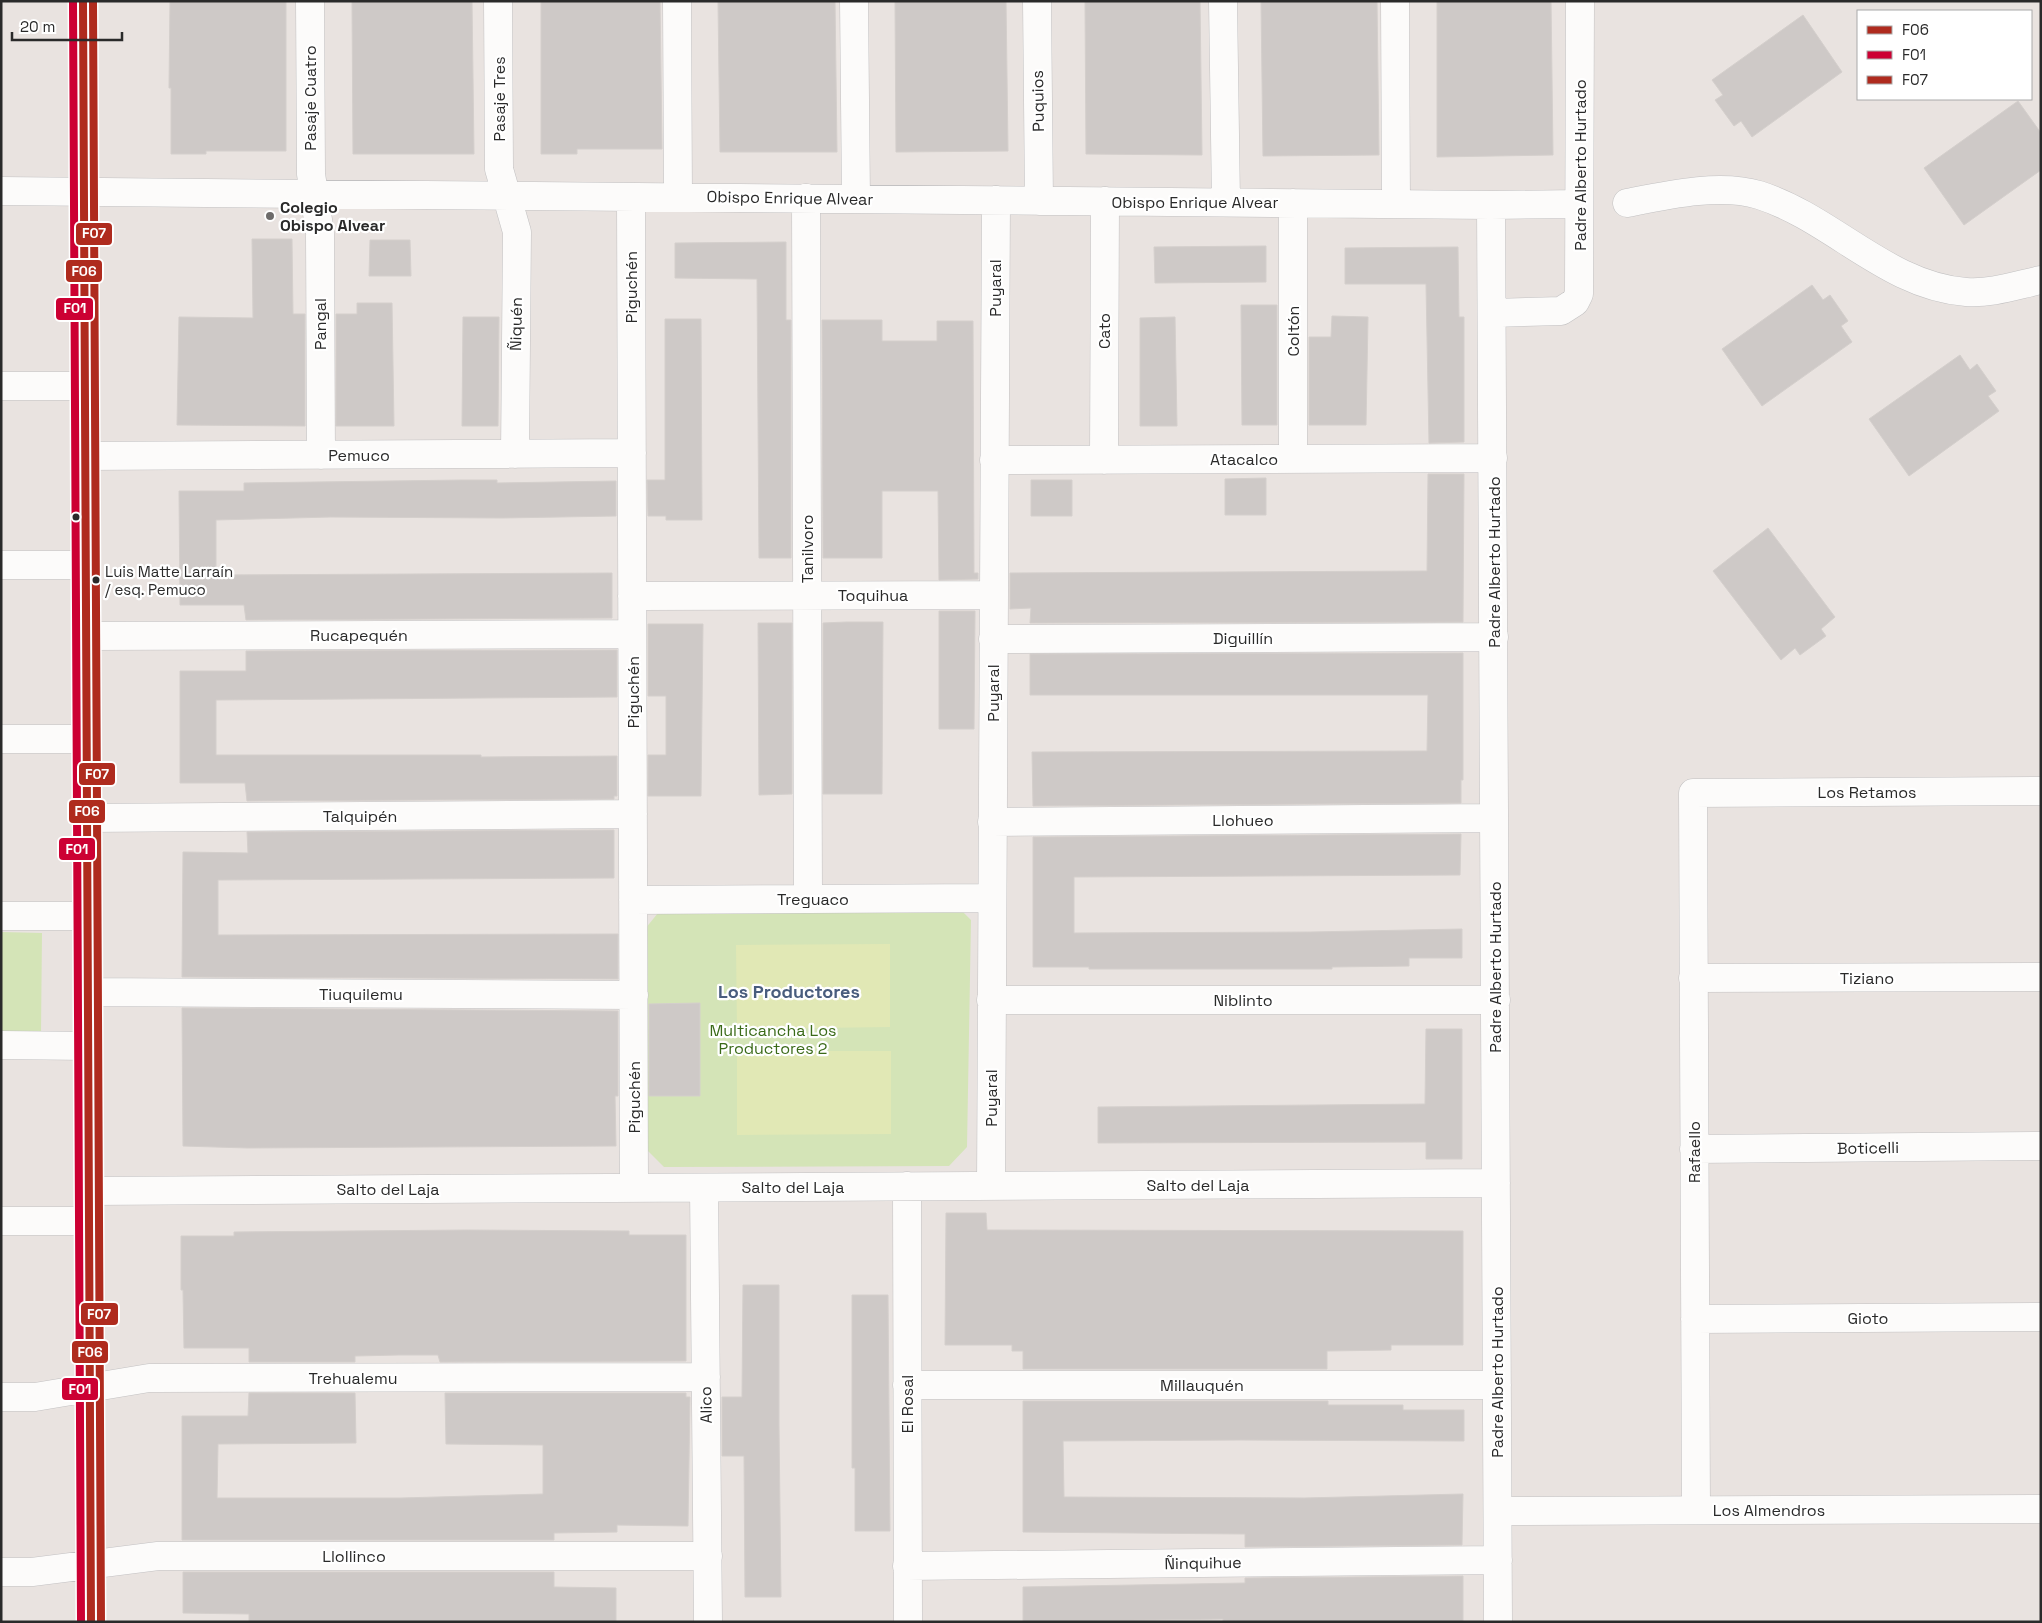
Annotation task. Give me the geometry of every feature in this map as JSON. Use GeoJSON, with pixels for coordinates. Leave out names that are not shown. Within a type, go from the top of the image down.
{"type":"FeatureCollection","features":[{"type":"Feature","properties":{"kind":"street"},"geometry":{"type":"LineString","coordinates":[[83,1],[91,1622]]}},
{"type":"Feature","properties":{"kind":"street","name":"Pasaje Cuatro"},"geometry":{"type":"LineString","coordinates":[[310,1],[311,174],[315,193]]}},
{"type":"Feature","properties":{"kind":"street","name":"Pasaje Tres"},"geometry":{"type":"LineString","coordinates":[[498,1],[499,168],[506,195]]}},
{"type":"Feature","properties":{"kind":"street"},"geometry":{"type":"LineString","coordinates":[[677,1],[678,197]]}},
{"type":"Feature","properties":{"kind":"street"},"geometry":{"type":"LineString","coordinates":[[854,1],[856,199]]}},
{"type":"Feature","properties":{"kind":"street","name":"Puquios"},"geometry":{"type":"LineString","coordinates":[[1037,1],[1039,200]]}},
{"type":"Feature","properties":{"kind":"street"},"geometry":{"type":"LineString","coordinates":[[1223,1],[1226,202]]}},
{"type":"Feature","properties":{"kind":"street"},"geometry":{"type":"LineString","coordinates":[[1395,1],[1396,204]]}},
{"type":"Feature","properties":{"kind":"street","name":"Padre Alberto Hurtado"},"geometry":{"type":"LineString","coordinates":[[1493,313],[1561,311],[1576,302],[1579,294],[1580,1]]}},
{"type":"Feature","properties":{"kind":"street"},"geometry":{"type":"LineString","coordinates":[[1628,203],[1718,189],[1757,194],[1792,208],[1875,260],[1931,287],[1968,293],[2003,289],[2041,280]]}},
{"type":"Feature","properties":{"kind":"street","name":"Obispo Enrique Alvear"},"geometry":{"type":"LineString","coordinates":[[1,191],[1491,205],[1579,204]]}},
{"type":"Feature","properties":{"kind":"street","name":"Pangal"},"geometry":{"type":"LineString","coordinates":[[315,193],[320,233],[321,455]]}},
{"type":"Feature","properties":{"kind":"street","name":"Ñiquén"},"geometry":{"type":"LineString","coordinates":[[506,195],[517,232],[515,454]]}},
{"type":"Feature","properties":{"kind":"street","name":"Piguchén"},"geometry":{"type":"LineString","coordinates":[[631,197],[634,1188]]}},
{"type":"Feature","properties":{"kind":"street","name":"Tanilvoro"},"geometry":{"type":"LineString","coordinates":[[806,198],[808,899]]}},
{"type":"Feature","properties":{"kind":"street","name":"Puyaral"},"geometry":{"type":"LineString","coordinates":[[991,1186],[996,200]]}},
{"type":"Feature","properties":{"kind":"street","name":"Cato"},"geometry":{"type":"LineString","coordinates":[[1104,460],[1105,201]]}},
{"type":"Feature","properties":{"kind":"street","name":"Coltón"},"geometry":{"type":"LineString","coordinates":[[1292,203],[1293,459]]}},
{"type":"Feature","properties":{"kind":"street","name":"Padre Alberto Hurtado"},"geometry":{"type":"LineString","coordinates":[[1491,205],[1498,1622]]}},
{"type":"Feature","properties":{"kind":"street"},"geometry":{"type":"LineString","coordinates":[[1,386],[85,386]]}},
{"type":"Feature","properties":{"kind":"street","name":"Pemuco"},"geometry":{"type":"LineString","coordinates":[[85,456],[632,454]]}},
{"type":"Feature","properties":{"kind":"street","name":"Atacalco"},"geometry":{"type":"LineString","coordinates":[[994,460],[1493,458]]}},
{"type":"Feature","properties":{"kind":"street"},"geometry":{"type":"LineString","coordinates":[[1,565],[86,565]]}},
{"type":"Feature","properties":{"kind":"street","name":"Toquihua"},"geometry":{"type":"LineString","coordinates":[[632,596],[993,595]]}},
{"type":"Feature","properties":{"kind":"street","name":"Rucapequén"},"geometry":{"type":"LineString","coordinates":[[86,636],[632,634]]}},
{"type":"Feature","properties":{"kind":"street","name":"Diguillín"},"geometry":{"type":"LineString","coordinates":[[993,639],[1494,637]]}},
{"type":"Feature","properties":{"kind":"street"},"geometry":{"type":"LineString","coordinates":[[1,739],[87,739]]}},
{"type":"Feature","properties":{"kind":"street","name":"Los Retamos"},"geometry":{"type":"LineString","coordinates":[[1693,793],[2041,792]]}},
{"type":"Feature","properties":{"kind":"street","name":"Rafaello"},"geometry":{"type":"LineString","coordinates":[[1693,793],[1696,1510]]}},
{"type":"Feature","properties":{"kind":"street","name":"Talquipén"},"geometry":{"type":"LineString","coordinates":[[87,818],[633,814]]}},
{"type":"Feature","properties":{"kind":"street","name":"Llohueo"},"geometry":{"type":"LineString","coordinates":[[992,822],[1494,818]]}},
{"type":"Feature","properties":{"kind":"street","name":"Treguaco"},"geometry":{"type":"LineString","coordinates":[[633,900],[992,898]]}},
{"type":"Feature","properties":{"kind":"street"},"geometry":{"type":"LineString","coordinates":[[1,916],[87,916]]}},
{"type":"Feature","properties":{"kind":"street","name":"Tiziano"},"geometry":{"type":"LineString","coordinates":[[1693,978],[2041,977]]}},
{"type":"Feature","properties":{"kind":"street","name":"Tiuquilemu"},"geometry":{"type":"LineString","coordinates":[[88,992],[634,995]]}},
{"type":"Feature","properties":{"kind":"street","name":"Niblinto"},"geometry":{"type":"LineString","coordinates":[[991,1000],[1496,1000]]}},
{"type":"Feature","properties":{"kind":"street"},"geometry":{"type":"LineString","coordinates":[[1,1045],[88,1046]]}},
{"type":"Feature","properties":{"kind":"street","name":"Boticelli"},"geometry":{"type":"LineString","coordinates":[[1694,1150],[2041,1146]]}},
{"type":"Feature","properties":{"kind":"street","name":"Salto del Laja"},"geometry":{"type":"LineString","coordinates":[[89,1190],[1496,1183]]}},
{"type":"Feature","properties":{"kind":"street","name":"El Rosal"},"geometry":{"type":"LineString","coordinates":[[907,1186],[908,1622]]}},
{"type":"Feature","properties":{"kind":"street","name":"Alico"},"geometry":{"type":"LineString","coordinates":[[704,1188],[708,1622]]}},
{"type":"Feature","properties":{"kind":"street"},"geometry":{"type":"LineString","coordinates":[[1,1221],[89,1221]]}},
{"type":"Feature","properties":{"kind":"street","name":"Gioto"},"geometry":{"type":"LineString","coordinates":[[1695,1319],[2041,1317]]}},
{"type":"Feature","properties":{"kind":"street","name":"Trehualemu"},"geometry":{"type":"LineString","coordinates":[[1,1397],[35,1397],[149,1378],[706,1377]]}},
{"type":"Feature","properties":{"kind":"street","name":"Millauquén"},"geometry":{"type":"LineString","coordinates":[[907,1385],[1497,1385]]}},
{"type":"Feature","properties":{"kind":"street","name":"Los Almendros"},"geometry":{"type":"LineString","coordinates":[[1498,1511],[2041,1509]]}},
{"type":"Feature","properties":{"kind":"street","name":"Llollinco"},"geometry":{"type":"LineString","coordinates":[[1,1572],[32,1572],[158,1556],[708,1556]]}},
{"type":"Feature","properties":{"kind":"street","name":"Ñinquihue"},"geometry":{"type":"LineString","coordinates":[[908,1566],[1498,1560]]}},
{"type":"Feature","properties":{"kind":"green space","name":"Multicancha Los Productores 2"},"geometry":{"type":"Polygon","coordinates":[[[961,910],[971,920],[967,1147],[949,1166],[664,1167],[645,1148],[645,929],[658,913],[961,910]]]}},
{"type":"Feature","properties":{"kind":"green space"},"geometry":{"type":"Polygon","coordinates":[[[1,932],[42,933],[41,1033],[1,1032],[1,932]]]}},
{"type":"Feature","properties":{"kind":"green space"},"geometry":{"type":"Polygon","coordinates":[[[890,944],[890,1027],[737,1029],[736,945],[890,944]]]}},
{"type":"Feature","properties":{"kind":"green space"},"geometry":{"type":"Polygon","coordinates":[[[737,1051],[891,1051],[891,1134],[737,1135],[737,1051]]]}},
{"type":"Feature","properties":{"kind":"building"},"geometry":{"type":"Polygon","coordinates":[[[170,1],[286,1],[286,151],[206,151],[206,154],[171,154],[171,88],[169,88],[170,1]]]}},
{"type":"Feature","properties":{"kind":"building"},"geometry":{"type":"Polygon","coordinates":[[[352,1],[472,1],[474,154],[353,154],[352,1]]]}},
{"type":"Feature","properties":{"kind":"building"},"geometry":{"type":"Polygon","coordinates":[[[541,1],[660,1],[662,149],[577,149],[577,154],[541,154],[541,1]]]}},
{"type":"Feature","properties":{"kind":"building"},"geometry":{"type":"Polygon","coordinates":[[[718,1],[835,1],[837,152],[720,152],[718,1]]]}},
{"type":"Feature","properties":{"kind":"building"},"geometry":{"type":"Polygon","coordinates":[[[895,1],[1006,1],[1008,151],[896,152],[895,1]]]}},
{"type":"Feature","properties":{"kind":"building"},"geometry":{"type":"Polygon","coordinates":[[[1085,1],[1200,1],[1202,155],[1086,154],[1085,1]]]}},
{"type":"Feature","properties":{"kind":"building"},"geometry":{"type":"Polygon","coordinates":[[[1261,1],[1377,1],[1379,155],[1263,156],[1261,1]]]}},
{"type":"Feature","properties":{"kind":"building"},"geometry":{"type":"Polygon","coordinates":[[[1437,1],[1551,1],[1553,155],[1437,157],[1437,1]]]}},
{"type":"Feature","properties":{"kind":"building"},"geometry":{"type":"Polygon","coordinates":[[[1803,15],[1842,72],[1752,137],[1741,121],[1734,126],[1715,100],[1723,95],[1712,80],[1803,15]]]}},
{"type":"Feature","properties":{"kind":"building"},"geometry":{"type":"Polygon","coordinates":[[[2018,101],[2041,133],[2041,170],[1964,225],[1924,168],[2018,101]]]}},
{"type":"Feature","properties":{"kind":"building"},"geometry":{"type":"Polygon","coordinates":[[[252,239],[292,239],[293,314],[305,314],[305,426],[177,425],[179,317],[253,318],[252,239]]]}},
{"type":"Feature","properties":{"kind":"building"},"geometry":{"type":"Polygon","coordinates":[[[370,240],[410,240],[411,276],[369,276],[370,240]]]}},
{"type":"Feature","properties":{"kind":"building"},"geometry":{"type":"Polygon","coordinates":[[[786,242],[786,320],[791,320],[791,558],[759,558],[757,279],[675,278],[675,243],[786,242]]]}},
{"type":"Feature","properties":{"kind":"building"},"geometry":{"type":"Polygon","coordinates":[[[1266,246],[1266,282],[1155,283],[1154,247],[1266,246]]]}},
{"type":"Feature","properties":{"kind":"building"},"geometry":{"type":"Polygon","coordinates":[[[1458,247],[1459,317],[1464,317],[1464,442],[1429,443],[1426,284],[1345,284],[1345,248],[1458,247]]]}},
{"type":"Feature","properties":{"kind":"building"},"geometry":{"type":"Polygon","coordinates":[[[1812,285],[1823,300],[1830,295],[1848,321],[1841,326],[1852,342],[1762,406],[1722,349],[1812,285]]]}},
{"type":"Feature","properties":{"kind":"building"},"geometry":{"type":"Polygon","coordinates":[[[357,303],[392,303],[394,426],[336,426],[336,314],[357,314],[357,303]]]}},
{"type":"Feature","properties":{"kind":"building"},"geometry":{"type":"Polygon","coordinates":[[[1241,305],[1277,305],[1277,425],[1242,425],[1241,305]]]}},
{"type":"Feature","properties":{"kind":"building"},"geometry":{"type":"Polygon","coordinates":[[[1332,316],[1368,317],[1366,425],[1309,425],[1309,337],[1331,337],[1332,316]]]}},
{"type":"Feature","properties":{"kind":"building"},"geometry":{"type":"Polygon","coordinates":[[[463,317],[499,317],[498,426],[462,426],[463,317]]]}},
{"type":"Feature","properties":{"kind":"building"},"geometry":{"type":"Polygon","coordinates":[[[1175,317],[1177,426],[1140,426],[1140,318],[1175,317]]]}},
{"type":"Feature","properties":{"kind":"building"},"geometry":{"type":"Polygon","coordinates":[[[665,319],[701,319],[702,520],[666,520],[666,516],[648,516],[647,480],[665,480],[665,319]]]}},
{"type":"Feature","properties":{"kind":"building"},"geometry":{"type":"Polygon","coordinates":[[[822,320],[882,320],[882,341],[937,341],[937,321],[973,321],[974,573],[978,573],[978,579],[939,580],[938,491],[882,491],[882,558],[823,558],[822,320]]]}},
{"type":"Feature","properties":{"kind":"building"},"geometry":{"type":"Polygon","coordinates":[[[1960,355],[1970,370],[1977,364],[1996,391],[1988,396],[1999,411],[1909,476],[1869,419],[1960,355]]]}},
{"type":"Feature","properties":{"kind":"building"},"geometry":{"type":"Polygon","coordinates":[[[1428,474],[1464,474],[1463,622],[1030,623],[1031,608],[1010,609],[1010,573],[1427,571],[1428,474]]]}},
{"type":"Feature","properties":{"kind":"building"},"geometry":{"type":"Polygon","coordinates":[[[1266,478],[1266,515],[1225,515],[1225,479],[1266,478]]]}},
{"type":"Feature","properties":{"kind":"building"},"geometry":{"type":"Polygon","coordinates":[[[497,480],[497,483],[616,481],[616,516],[503,518],[331,517],[216,520],[216,575],[612,573],[612,618],[246,620],[244,605],[180,605],[179,491],[244,491],[244,483],[497,480]]]}},
{"type":"Feature","properties":{"kind":"building"},"geometry":{"type":"Polygon","coordinates":[[[1031,480],[1072,480],[1072,516],[1031,516],[1031,480]]]}},
{"type":"Feature","properties":{"kind":"building"},"geometry":{"type":"Polygon","coordinates":[[[1768,528],[1835,617],[1821,629],[1826,636],[1800,655],[1795,648],[1781,660],[1713,571],[1768,528]]]}},
{"type":"Feature","properties":{"kind":"building"},"geometry":{"type":"Polygon","coordinates":[[[939,611],[975,611],[974,729],[939,729],[939,611]]]}},
{"type":"Feature","properties":{"kind":"building"},"geometry":{"type":"Polygon","coordinates":[[[883,622],[882,794],[823,794],[823,623],[883,622]]]}},
{"type":"Feature","properties":{"kind":"building"},"geometry":{"type":"Polygon","coordinates":[[[758,623],[792,623],[792,794],[759,795],[758,623]]]}},
{"type":"Feature","properties":{"kind":"building"},"geometry":{"type":"Polygon","coordinates":[[[648,624],[703,624],[701,796],[648,796],[648,755],[666,755],[666,696],[648,696],[648,624]]]}},
{"type":"Feature","properties":{"kind":"building"},"geometry":{"type":"Polygon","coordinates":[[[617,650],[617,697],[216,700],[216,755],[617,756],[617,796],[614,796],[614,799],[247,801],[245,783],[180,783],[180,671],[246,671],[246,651],[617,650]]]}},
{"type":"Feature","properties":{"kind":"building"},"geometry":{"type":"Polygon","coordinates":[[[1463,653],[1463,780],[1461,780],[1461,803],[1033,806],[1032,752],[1427,751],[1428,695],[1030,695],[1030,654],[1463,653]]]}},
{"type":"Feature","properties":{"kind":"building"},"geometry":{"type":"Polygon","coordinates":[[[614,830],[614,878],[218,880],[218,935],[618,934],[618,979],[182,977],[183,852],[248,853],[247,832],[614,830]]]}},
{"type":"Feature","properties":{"kind":"building"},"geometry":{"type":"Polygon","coordinates":[[[1461,834],[1460,875],[1074,877],[1074,933],[1462,929],[1462,958],[1409,958],[1409,966],[1332,967],[1332,969],[1089,969],[1089,967],[1033,967],[1033,837],[1461,834]]]}},
{"type":"Feature","properties":{"kind":"building"},"geometry":{"type":"Polygon","coordinates":[[[700,1003],[700,1096],[649,1096],[649,1004],[700,1003]]]}},
{"type":"Feature","properties":{"kind":"building"},"geometry":{"type":"Polygon","coordinates":[[[182,1008],[618,1011],[618,1096],[615,1096],[616,1146],[248,1148],[183,1146],[182,1008]]]}},
{"type":"Feature","properties":{"kind":"building"},"geometry":{"type":"Polygon","coordinates":[[[1426,1029],[1462,1029],[1462,1159],[1426,1159],[1426,1142],[1098,1143],[1098,1107],[1425,1104],[1426,1029]]]}},
{"type":"Feature","properties":{"kind":"building"},"geometry":{"type":"Polygon","coordinates":[[[946,1213],[986,1213],[987,1230],[1463,1231],[1463,1345],[1391,1345],[1391,1350],[1327,1351],[1327,1369],[1023,1369],[1023,1351],[1012,1351],[1012,1345],[945,1345],[946,1213]]]}},
{"type":"Feature","properties":{"kind":"building"},"geometry":{"type":"Polygon","coordinates":[[[629,1231],[629,1235],[686,1235],[686,1361],[440,1362],[438,1355],[398,1355],[355,1356],[355,1362],[249,1362],[249,1348],[184,1348],[181,1236],[234,1236],[234,1232],[629,1231]]]}},
{"type":"Feature","properties":{"kind":"building"},"geometry":{"type":"Polygon","coordinates":[[[743,1285],[779,1285],[781,1597],[745,1597],[744,1456],[722,1456],[722,1397],[742,1397],[743,1285]]]}},
{"type":"Feature","properties":{"kind":"building"},"geometry":{"type":"Polygon","coordinates":[[[852,1295],[888,1295],[890,1531],[855,1531],[855,1468],[852,1468],[852,1295]]]}},
{"type":"Feature","properties":{"kind":"building"},"geometry":{"type":"Polygon","coordinates":[[[249,1393],[355,1393],[356,1443],[218,1444],[217,1498],[401,1498],[543,1494],[543,1445],[446,1444],[445,1393],[686,1393],[686,1397],[690,1397],[688,1526],[617,1525],[617,1532],[554,1533],[554,1540],[182,1540],[182,1416],[248,1416],[249,1393]]]}},
{"type":"Feature","properties":{"kind":"building"},"geometry":{"type":"Polygon","coordinates":[[[1023,1401],[1328,1401],[1328,1405],[1403,1405],[1403,1410],[1464,1410],[1464,1441],[1063,1441],[1064,1497],[1305,1498],[1463,1494],[1462,1545],[1245,1547],[1245,1534],[1023,1532],[1023,1401]]]}},
{"type":"Feature","properties":{"kind":"building"},"geometry":{"type":"Polygon","coordinates":[[[183,1572],[554,1572],[554,1587],[616,1588],[616,1622],[249,1622],[249,1614],[183,1613],[183,1572]]]}},
{"type":"Feature","properties":{"kind":"building"},"geometry":{"type":"Polygon","coordinates":[[[1463,1576],[1463,1622],[1223,1621],[1223,1619],[1023,1622],[1023,1587],[1245,1583],[1245,1578],[1463,1576]]]}},
{"type":"Feature","properties":{"kind":"transit line","name":"F01"},"geometry":{"type":"LineString","coordinates":[[73,1],[81,1622]]}},
{"type":"Feature","properties":{"kind":"transit line","name":"F06"},"geometry":{"type":"LineString","coordinates":[[83,1],[91,1622]]}},
{"type":"Feature","properties":{"kind":"transit line","name":"F07"},"geometry":{"type":"LineString","coordinates":[[93,1],[101,1622]]}},
{"type":"Feature","properties":{"kind":"place","name":"Colegio Obispo Alvear"},"geometry":{"type":"Point","coordinates":[270,216]}},
{"type":"Feature","properties":{"kind":"place","name":"Luis Matte Larraín / esq. Pemuco"},"geometry":{"type":"Point","coordinates":[96,580]}},
{"type":"Feature","properties":{"kind":"district","name":"Los Productores"},"geometry":{"type":"Point","coordinates":[789,991]}}]}
